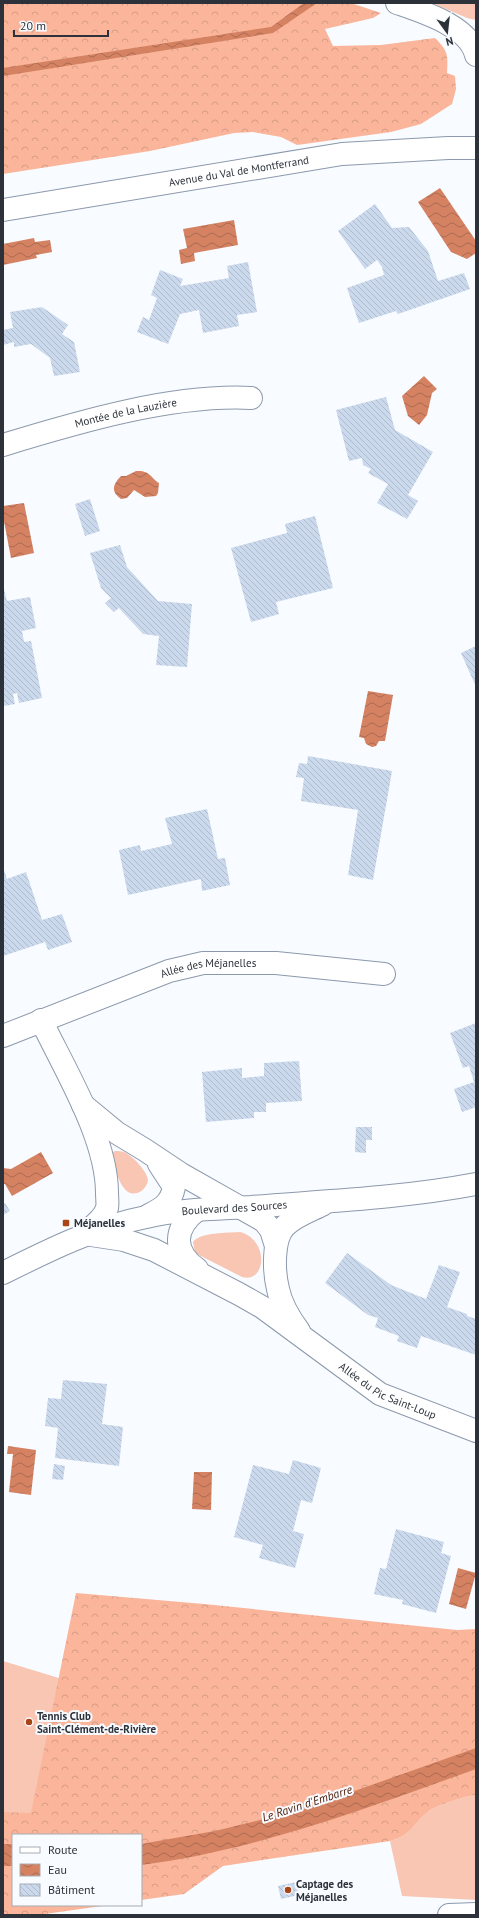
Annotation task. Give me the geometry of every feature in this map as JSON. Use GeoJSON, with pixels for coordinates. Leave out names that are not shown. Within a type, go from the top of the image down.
{"type":"FeatureCollection","features":[{"type":"Feature","properties":{"kind":"street"},"geometry":{"type":"LineString","coordinates":[[402,5],[460,30],[472,42],[476,55]]}},
{"type":"Feature","properties":{"kind":"street","name":"Avenue du Val de Montferrand"},"geometry":{"type":"LineString","coordinates":[[3,210],[342,154],[448,148],[476,148]]}},
{"type":"Feature","properties":{"kind":"street","name":"Montée de la Lauzière"},"geometry":{"type":"LineString","coordinates":[[3,445],[86,421],[148,408],[227,397],[251,398]]}},
{"type":"Feature","properties":{"kind":"street","name":"Allée des Méjanelles"},"geometry":{"type":"LineString","coordinates":[[3,1036],[169,971],[203,963],[276,963],[384,974]]}},
{"type":"Feature","properties":{"kind":"street"},"geometry":{"type":"LineString","coordinates":[[41,1020],[83,1105],[98,1142],[107,1180],[107,1207],[101,1219],[84,1234]]}},
{"type":"Feature","properties":{"kind":"street"},"geometry":{"type":"LineString","coordinates":[[83,1105],[117,1133],[181,1174],[264,1221],[271,1230],[276,1246]]}},
{"type":"Feature","properties":{"kind":"street"},"geometry":{"type":"LineString","coordinates":[[145,1150],[159,1164],[174,1187],[169,1202],[164,1208],[147,1216]]}},
{"type":"Feature","properties":{"kind":"street","name":"Boulevard des Sources"},"geometry":{"type":"LineString","coordinates":[[3,1273],[84,1234],[147,1216],[197,1210],[330,1201],[442,1190],[476,1184]]}},
{"type":"Feature","properties":{"kind":"street"},"geometry":{"type":"LineString","coordinates":[[306,1340],[286,1310],[278,1290],[275,1264],[276,1246],[279,1235],[285,1226],[300,1216],[330,1201]]}},
{"type":"Feature","properties":{"kind":"street"},"geometry":{"type":"LineString","coordinates":[[197,1210],[187,1218],[181,1227],[179,1237],[181,1248],[193,1266],[214,1282]]}},
{"type":"Feature","properties":{"kind":"street"},"geometry":{"type":"LineString","coordinates":[[84,1234],[124,1240],[154,1250],[214,1282]]}},
{"type":"Feature","properties":{"kind":"street","name":"Allée du Pic Saint-Loup"},"geometry":{"type":"LineString","coordinates":[[214,1282],[239,1294],[262,1308],[380,1394],[476,1431]]}},
{"type":"Feature","properties":{"kind":"street"},"geometry":{"type":"LineString","coordinates":[[449,1915],[476,1914]]}},
{"type":"Feature","properties":{"kind":"shaded area"},"geometry":{"type":"Polygon","coordinates":[[[432,3],[476,3],[476,20],[467,18],[432,3]]]}},
{"type":"Feature","properties":{"kind":"shaded area"},"geometry":{"type":"Polygon","coordinates":[[[115,1151],[122,1151],[128,1154],[146,1173],[148,1181],[141,1191],[131,1193],[122,1185],[116,1172],[113,1158],[112,1153],[115,1151]]]}},
{"type":"Feature","properties":{"kind":"shaded area"},"geometry":{"type":"Polygon","coordinates":[[[240,1232],[250,1237],[256,1243],[260,1252],[260,1268],[256,1274],[250,1277],[242,1277],[195,1253],[193,1242],[202,1236],[240,1232]]]}},
{"type":"Feature","properties":{"kind":"shaded area","name":"Tennis Club Saint-Clément-de-Rivière"},"geometry":{"type":"Polygon","coordinates":[[[3,1661],[62,1679],[44,1821],[3,1819],[3,1661]]]}},
{"type":"Feature","properties":{"kind":"shaded area"},"geometry":{"type":"Polygon","coordinates":[[[476,1795],[476,1900],[402,1896],[390,1841],[403,1836],[423,1816],[438,1806],[476,1795]]]}},
{"type":"Feature","properties":{"kind":"green space"},"geometry":{"type":"Polygon","coordinates":[[[3,3],[351,3],[381,13],[373,18],[325,29],[333,46],[381,45],[435,38],[445,50],[447,73],[455,76],[456,89],[452,104],[421,124],[391,132],[297,145],[281,137],[253,132],[234,133],[150,151],[3,174],[3,3]]]}},
{"type":"Feature","properties":{"kind":"green space"},"geometry":{"type":"Polygon","coordinates":[[[76,1593],[204,1604],[457,1630],[476,1629],[476,1795],[452,1801],[429,1811],[408,1832],[398,1839],[223,1866],[184,1894],[142,1900],[142,1834],[12,1834],[12,1906],[102,1906],[38,1915],[3,1915],[3,1812],[31,1813],[76,1593]]]}},
{"type":"Feature","properties":{"kind":"water"},"geometry":{"type":"Polygon","coordinates":[[[304,3],[317,3],[273,33],[3,76],[3,68],[271,27],[304,3]]]}},
{"type":"Feature","properties":{"kind":"water"},"geometry":{"type":"Polygon","coordinates":[[[440,188],[476,241],[476,253],[467,259],[451,252],[418,202],[440,188]]]}},
{"type":"Feature","properties":{"kind":"water"},"geometry":{"type":"Polygon","coordinates":[[[234,220],[238,245],[194,253],[195,261],[181,264],[179,250],[187,248],[183,229],[234,220]]]}},
{"type":"Feature","properties":{"kind":"water"},"geometry":{"type":"Polygon","coordinates":[[[34,238],[35,242],[50,240],[52,252],[36,255],[37,258],[3,265],[3,244],[34,238]]]}},
{"type":"Feature","properties":{"kind":"water"},"geometry":{"type":"Polygon","coordinates":[[[424,376],[437,389],[432,393],[427,415],[419,425],[408,416],[402,396],[424,376]]]}},
{"type":"Feature","properties":{"kind":"water"},"geometry":{"type":"Polygon","coordinates":[[[136,471],[147,473],[159,483],[158,493],[156,496],[145,497],[134,490],[127,498],[121,499],[116,494],[114,491],[114,485],[118,479],[121,476],[126,476],[136,471]]]}},
{"type":"Feature","properties":{"kind":"water"},"geometry":{"type":"Polygon","coordinates":[[[24,503],[34,553],[11,558],[3,516],[3,506],[24,503]]]}},
{"type":"Feature","properties":{"kind":"water"},"geometry":{"type":"Polygon","coordinates":[[[368,691],[393,695],[385,741],[379,741],[376,746],[372,747],[366,744],[364,738],[359,737],[368,691]]]}},
{"type":"Feature","properties":{"kind":"water"},"geometry":{"type":"Polygon","coordinates":[[[41,1152],[53,1173],[12,1196],[5,1184],[3,1184],[3,1168],[11,1169],[41,1152]]]}},
{"type":"Feature","properties":{"kind":"water"},"geometry":{"type":"Polygon","coordinates":[[[8,1446],[36,1450],[31,1495],[9,1492],[13,1454],[7,1454],[8,1446]]]}},
{"type":"Feature","properties":{"kind":"water"},"geometry":{"type":"Polygon","coordinates":[[[194,1472],[212,1472],[211,1510],[192,1509],[194,1472]]]}},
{"type":"Feature","properties":{"kind":"water"},"geometry":{"type":"Polygon","coordinates":[[[458,1568],[476,1573],[466,1609],[449,1604],[458,1568]]]}},
{"type":"Feature","properties":{"kind":"water"},"geometry":{"type":"Polygon","coordinates":[[[476,1748],[476,1769],[353,1813],[227,1849],[142,1865],[142,1844],[215,1831],[298,1811],[476,1748]]]}},
{"type":"Feature","properties":{"kind":"water"},"geometry":{"type":"Polygon","coordinates":[[[3,1844],[12,1844],[12,1866],[3,1866],[3,1844]]]}},
{"type":"Feature","properties":{"kind":"building"},"geometry":{"type":"Polygon","coordinates":[[[375,204],[392,228],[409,227],[428,251],[438,281],[464,273],[470,289],[398,314],[396,311],[359,323],[347,288],[384,275],[382,267],[377,260],[365,269],[338,231],[375,204]]]}},
{"type":"Feature","properties":{"kind":"building"},"geometry":{"type":"Polygon","coordinates":[[[248,262],[257,312],[237,315],[239,326],[203,333],[199,310],[180,314],[168,344],[137,332],[143,317],[149,320],[157,298],[151,295],[160,270],[183,279],[180,286],[229,278],[227,266],[248,262]]]}},
{"type":"Feature","properties":{"kind":"building"},"geometry":{"type":"Polygon","coordinates":[[[42,307],[68,325],[62,334],[74,342],[80,372],[54,376],[50,358],[31,344],[14,347],[14,342],[3,345],[3,330],[13,328],[10,312],[42,307]]]}},
{"type":"Feature","properties":{"kind":"building"},"geometry":{"type":"Polygon","coordinates":[[[386,397],[395,430],[433,452],[408,495],[418,501],[407,519],[377,503],[388,484],[368,473],[371,469],[363,465],[362,458],[349,461],[336,410],[386,397]]]}},
{"type":"Feature","properties":{"kind":"building"},"geometry":{"type":"Polygon","coordinates":[[[90,499],[100,531],[85,536],[75,504],[90,499]]]}},
{"type":"Feature","properties":{"kind":"building"},"geometry":{"type":"Polygon","coordinates":[[[315,516],[333,588],[276,602],[279,614],[251,622],[231,548],[287,533],[285,524],[315,516]]]}},
{"type":"Feature","properties":{"kind":"building"},"geometry":{"type":"Polygon","coordinates":[[[120,545],[127,567],[158,601],[192,604],[187,667],[156,665],[159,636],[143,634],[119,608],[114,612],[105,603],[111,598],[101,588],[90,553],[120,545]]]}},
{"type":"Feature","properties":{"kind":"building"},"geometry":{"type":"Polygon","coordinates":[[[3,585],[7,601],[30,597],[36,628],[22,631],[24,642],[31,641],[42,698],[19,703],[17,693],[13,694],[15,704],[3,706],[3,585]]]}},
{"type":"Feature","properties":{"kind":"building"},"geometry":{"type":"Polygon","coordinates":[[[476,646],[476,687],[461,653],[476,646]]]}},
{"type":"Feature","properties":{"kind":"building"},"geometry":{"type":"Polygon","coordinates":[[[308,756],[392,771],[373,880],[348,875],[358,810],[301,801],[304,778],[296,777],[299,763],[307,764],[308,756]]]}},
{"type":"Feature","properties":{"kind":"building"},"geometry":{"type":"Polygon","coordinates":[[[207,809],[218,859],[225,858],[230,885],[202,891],[201,879],[128,895],[119,850],[140,845],[141,851],[172,844],[165,818],[207,809]]]}},
{"type":"Feature","properties":{"kind":"building"},"geometry":{"type":"Polygon","coordinates":[[[3,867],[7,879],[26,872],[42,920],[62,914],[72,942],[48,950],[45,942],[3,956],[3,867]]]}},
{"type":"Feature","properties":{"kind":"building"},"geometry":{"type":"Polygon","coordinates":[[[476,1023],[476,1107],[462,1112],[454,1089],[474,1082],[469,1066],[463,1068],[450,1033],[476,1023]]]}},
{"type":"Feature","properties":{"kind":"building"},"geometry":{"type":"Polygon","coordinates":[[[299,1061],[302,1101],[266,1103],[266,1112],[254,1112],[254,1118],[206,1122],[202,1072],[242,1068],[242,1078],[264,1076],[264,1063],[299,1061]]]}},
{"type":"Feature","properties":{"kind":"building"},"geometry":{"type":"Polygon","coordinates":[[[356,1127],[372,1127],[372,1140],[366,1140],[366,1153],[355,1152],[356,1127]]]}},
{"type":"Feature","properties":{"kind":"building"},"geometry":{"type":"Polygon","coordinates":[[[5,1203],[10,1211],[3,1215],[3,1204],[5,1203]]]}},
{"type":"Feature","properties":{"kind":"building"},"geometry":{"type":"Polygon","coordinates":[[[347,1253],[391,1285],[426,1299],[439,1265],[460,1272],[447,1307],[476,1319],[476,1355],[421,1336],[417,1348],[397,1341],[399,1336],[375,1327],[378,1318],[368,1315],[325,1283],[347,1253]]]}},
{"type":"Feature","properties":{"kind":"building"},"geometry":{"type":"Polygon","coordinates":[[[63,1380],[107,1384],[102,1424],[123,1427],[119,1466],[55,1458],[58,1428],[45,1426],[48,1398],[61,1399],[63,1380]]]}},
{"type":"Feature","properties":{"kind":"building"},"geometry":{"type":"Polygon","coordinates":[[[293,1460],[321,1468],[312,1503],[301,1500],[293,1531],[304,1534],[295,1568],[259,1558],[263,1545],[234,1537],[253,1465],[289,1474],[293,1460]]]}},
{"type":"Feature","properties":{"kind":"building"},"geometry":{"type":"Polygon","coordinates":[[[54,1464],[65,1466],[63,1480],[52,1479],[54,1464]]]}},
{"type":"Feature","properties":{"kind":"building"},"geometry":{"type":"Polygon","coordinates":[[[396,1529],[444,1542],[441,1553],[451,1556],[436,1613],[402,1604],[403,1600],[374,1594],[380,1568],[386,1569],[396,1529]]]}},
{"type":"Feature","properties":{"kind":"building","name":"Captage des Méjanelles"},"geometry":{"type":"Polygon","coordinates":[[[296,1882],[299,1895],[281,1899],[278,1886],[296,1882]]]}},
{"type":"Feature","properties":{"kind":"place","name":"Méjanelles"},"geometry":{"type":"Point","coordinates":[66,1223]}},
{"type":"Feature","properties":{"kind":"place","name":"Tennis Club Saint-Clément-de-Rivière"},"geometry":{"type":"Point","coordinates":[29,1722]}},
{"type":"Feature","properties":{"kind":"place","name":"Captage des Méjanelles"},"geometry":{"type":"Point","coordinates":[288,1890]}},
{"type":"Feature","properties":{"kind":"water label","name":"Le Ravin d'Embarre"},"geometry":{"type":"Point","coordinates":[307,1803]}}]}
